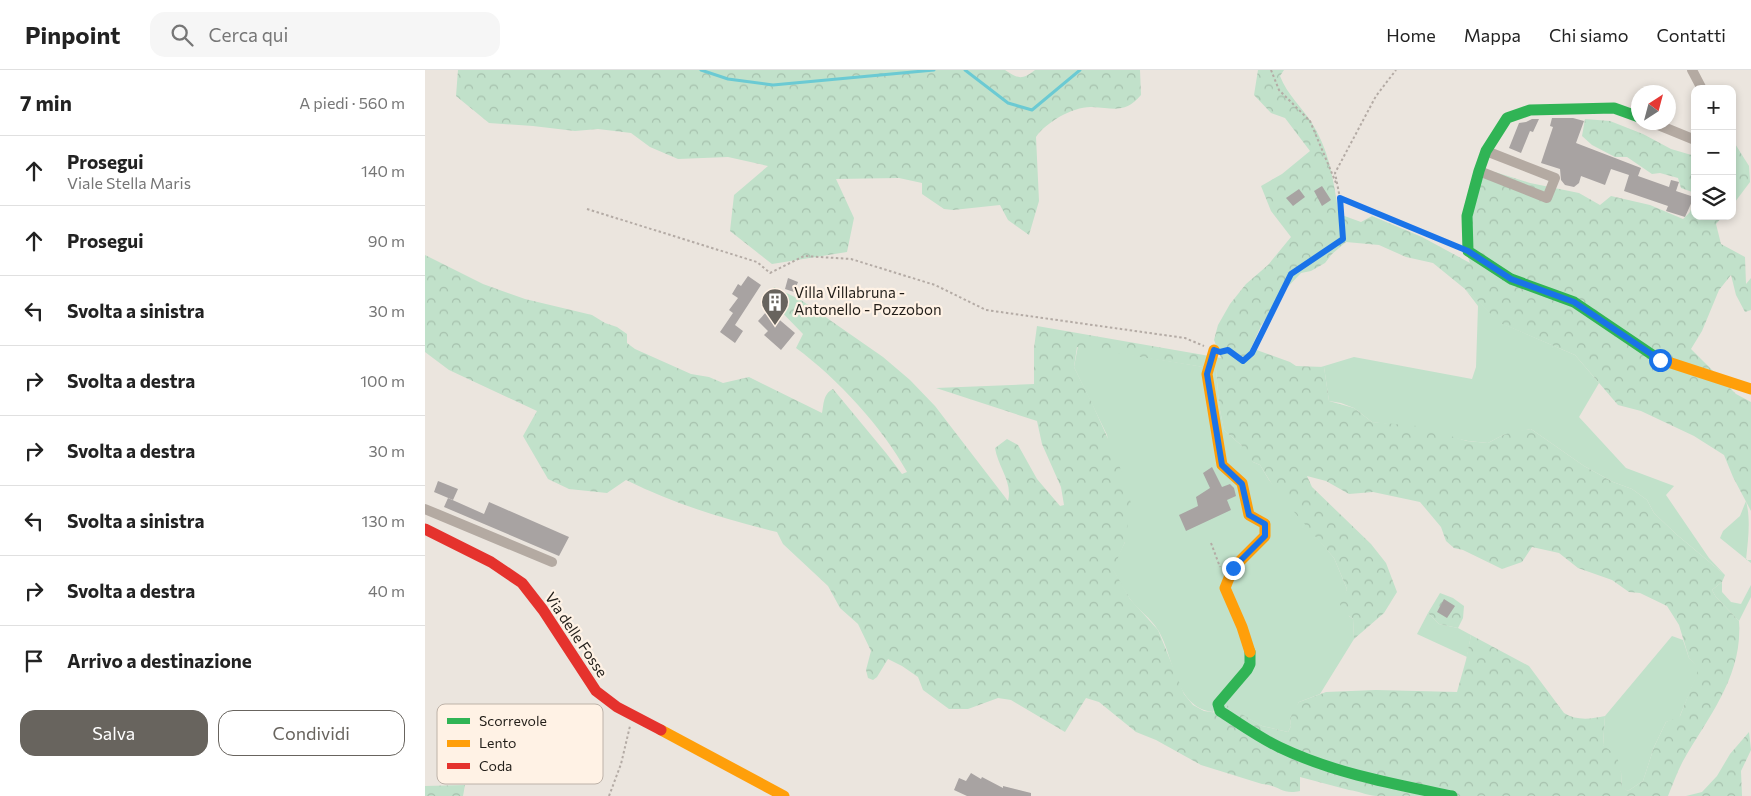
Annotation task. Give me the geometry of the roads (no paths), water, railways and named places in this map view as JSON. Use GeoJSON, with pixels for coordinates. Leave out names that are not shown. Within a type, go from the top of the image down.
{"type":"FeatureCollection","features":[{"type":"Feature","properties":{"kind":"street"},"geometry":{"type":"LineString","coordinates":[[1692,70],[1700,85]]}},
{"type":"Feature","properties":{"kind":"street"},"geometry":{"type":"LineString","coordinates":[[1631,114],[1614,108],[1530,110],[1507,118],[1487,151],[1479,171],[1467,216],[1468,251],[1511,279],[1574,302],[1660,360],[1751,389]]}},
{"type":"Feature","properties":{"kind":"street"},"geometry":{"type":"LineString","coordinates":[[1671,130],[1691,138]]}},
{"type":"Feature","properties":{"kind":"street"},"geometry":{"type":"LineString","coordinates":[[1479,171],[1547,198],[1555,178],[1487,151]]}},
{"type":"Feature","properties":{"kind":"street"},"geometry":{"type":"LineString","coordinates":[[1214,350],[1207,374],[1222,465],[1242,484],[1249,515],[1265,524],[1265,536],[1233,568],[1225,588],[1250,649],[1251,663],[1243,676],[1218,704],[1219,711],[1277,747],[1312,762],[1366,779],[1452,796]]}},
{"type":"Feature","properties":{"kind":"street"},"geometry":{"type":"LineString","coordinates":[[425,509],[552,562]]}},
{"type":"Feature","properties":{"kind":"street","name":"Via delle Fosse"},"geometry":{"type":"LineString","coordinates":[[425,530],[491,562],[522,583],[543,610],[596,691],[617,708],[784,796]]}},
{"type":"Feature","properties":{"kind":"waterway"},"geometry":{"type":"LineString","coordinates":[[701,70],[728,79],[773,85],[934,70]]}},
{"type":"Feature","properties":{"kind":"waterway"},"geometry":{"type":"LineString","coordinates":[[965,70],[1008,103],[1032,110],[1080,70]]}},
{"type":"Feature","properties":{"kind":"place","name":"Villa Villabruna - Antonello - Pozzobon"},"geometry":{"type":"Point","coordinates":[775,326]}}]}
